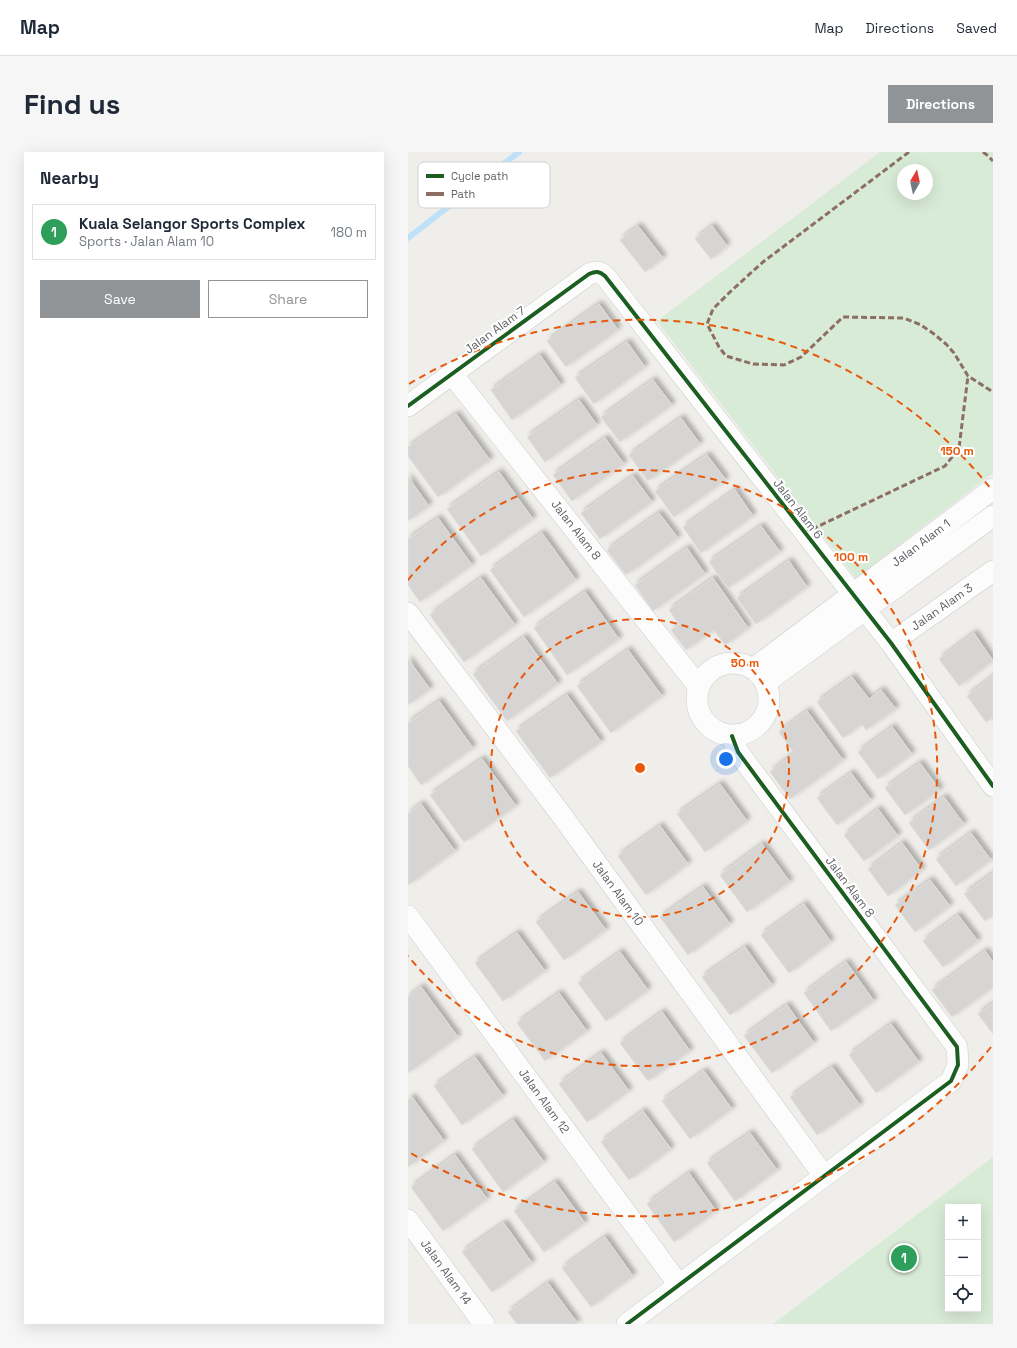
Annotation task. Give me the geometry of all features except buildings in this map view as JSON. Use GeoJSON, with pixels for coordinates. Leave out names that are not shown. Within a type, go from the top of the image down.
{"type":"FeatureCollection","features":[{"type":"Feature","properties":{"kind":"street","name":"Jalan Alam 7"},"geometry":{"type":"LineString","coordinates":[[408,406],[594,271]]}},
{"type":"Feature","properties":{"kind":"street","name":"Jalan Alam 6"},"geometry":{"type":"LineString","coordinates":[[594,271],[600,272],[605,276],[858,603],[891,643],[993,786]]}},
{"type":"Feature","properties":{"kind":"street","name":"Jalan Alam 8"},"geometry":{"type":"LineString","coordinates":[[452,374],[699,686]]}},
{"type":"Feature","properties":{"kind":"street","name":"Jalan Alam 1"},"geometry":{"type":"LineString","coordinates":[[858,603],[993,488]]}},
{"type":"Feature","properties":{"kind":"street","name":"Jalan Alam 1"},"geometry":{"type":"LineString","coordinates":[[759,676],[858,603],[993,516]]}},
{"type":"Feature","properties":{"kind":"street","name":"Jalan Alam 3"},"geometry":{"type":"LineString","coordinates":[[891,643],[993,571]]}},
{"type":"Feature","properties":{"kind":"street","name":"Jalan Alam 10"},"geometry":{"type":"LineString","coordinates":[[408,613],[560,813],[824,1176]]}},
{"type":"Feature","properties":{"kind":"street"},"geometry":{"type":"LineString","coordinates":[[722,665],[743,665],[759,676],[769,695],[769,707],[764,719],[756,728],[745,734],[732,736],[721,733],[711,728],[703,720],[698,709],[697,698],[699,686],[712,670],[722,665]]}},
{"type":"Feature","properties":{"kind":"street","name":"Jalan Alam 8"},"geometry":{"type":"LineString","coordinates":[[732,736],[738,752],[957,1047],[958,1065],[952,1081],[824,1176]]}},
{"type":"Feature","properties":{"kind":"street","name":"Jalan Alam 12"},"geometry":{"type":"LineString","coordinates":[[408,916],[679,1285]]}},
{"type":"Feature","properties":{"kind":"street"},"geometry":{"type":"LineString","coordinates":[[627,1324],[824,1176]]}},
{"type":"Feature","properties":{"kind":"street","name":"Jalan Alam 14"},"geometry":{"type":"LineString","coordinates":[[408,1220],[484,1324]]}},
{"type":"Feature","properties":{"kind":"green space"},"geometry":{"type":"Polygon","coordinates":[[[880,152],[993,152],[993,473],[856,578],[657,321],[880,152]]]}},
{"type":"Feature","properties":{"kind":"green space"},"geometry":{"type":"Polygon","coordinates":[[[993,1157],[993,1324],[773,1324],[993,1157]]]}},
{"type":"Feature","properties":{"kind":"waterway"},"geometry":{"type":"LineString","coordinates":[[506,162],[519,152]]}},
{"type":"Feature","properties":{"kind":"waterway"},"geometry":{"type":"LineString","coordinates":[[408,238],[447,208]]}},
{"type":"Feature","properties":{"kind":"marked path"},"geometry":{"type":"LineString","coordinates":[[909,152],[763,262],[713,309],[707,324],[719,347],[726,356],[753,364],[784,365],[801,357],[843,317],[904,318],[921,325],[934,334],[954,353],[968,376],[993,392]]}},
{"type":"Feature","properties":{"kind":"marked path"},"geometry":{"type":"LineString","coordinates":[[983,152],[993,161]]}},
{"type":"Feature","properties":{"kind":"marked path"},"geometry":{"type":"LineString","coordinates":[[804,533],[945,466],[959,448],[968,376]]}},
{"type":"Feature","properties":{"kind":"cycle path"},"geometry":{"type":"LineString","coordinates":[[408,406],[589,274],[594,272],[603,274],[891,643],[993,786]]}},
{"type":"Feature","properties":{"kind":"cycle path"},"geometry":{"type":"LineString","coordinates":[[627,1324],[951,1081],[958,1065],[957,1047],[738,752],[732,736]]}},
{"type":"Feature","properties":{"kind":"place","name":"Kuala Selangor Sports Complex"},"geometry":{"type":"Point","coordinates":[904,1258]}}]}
